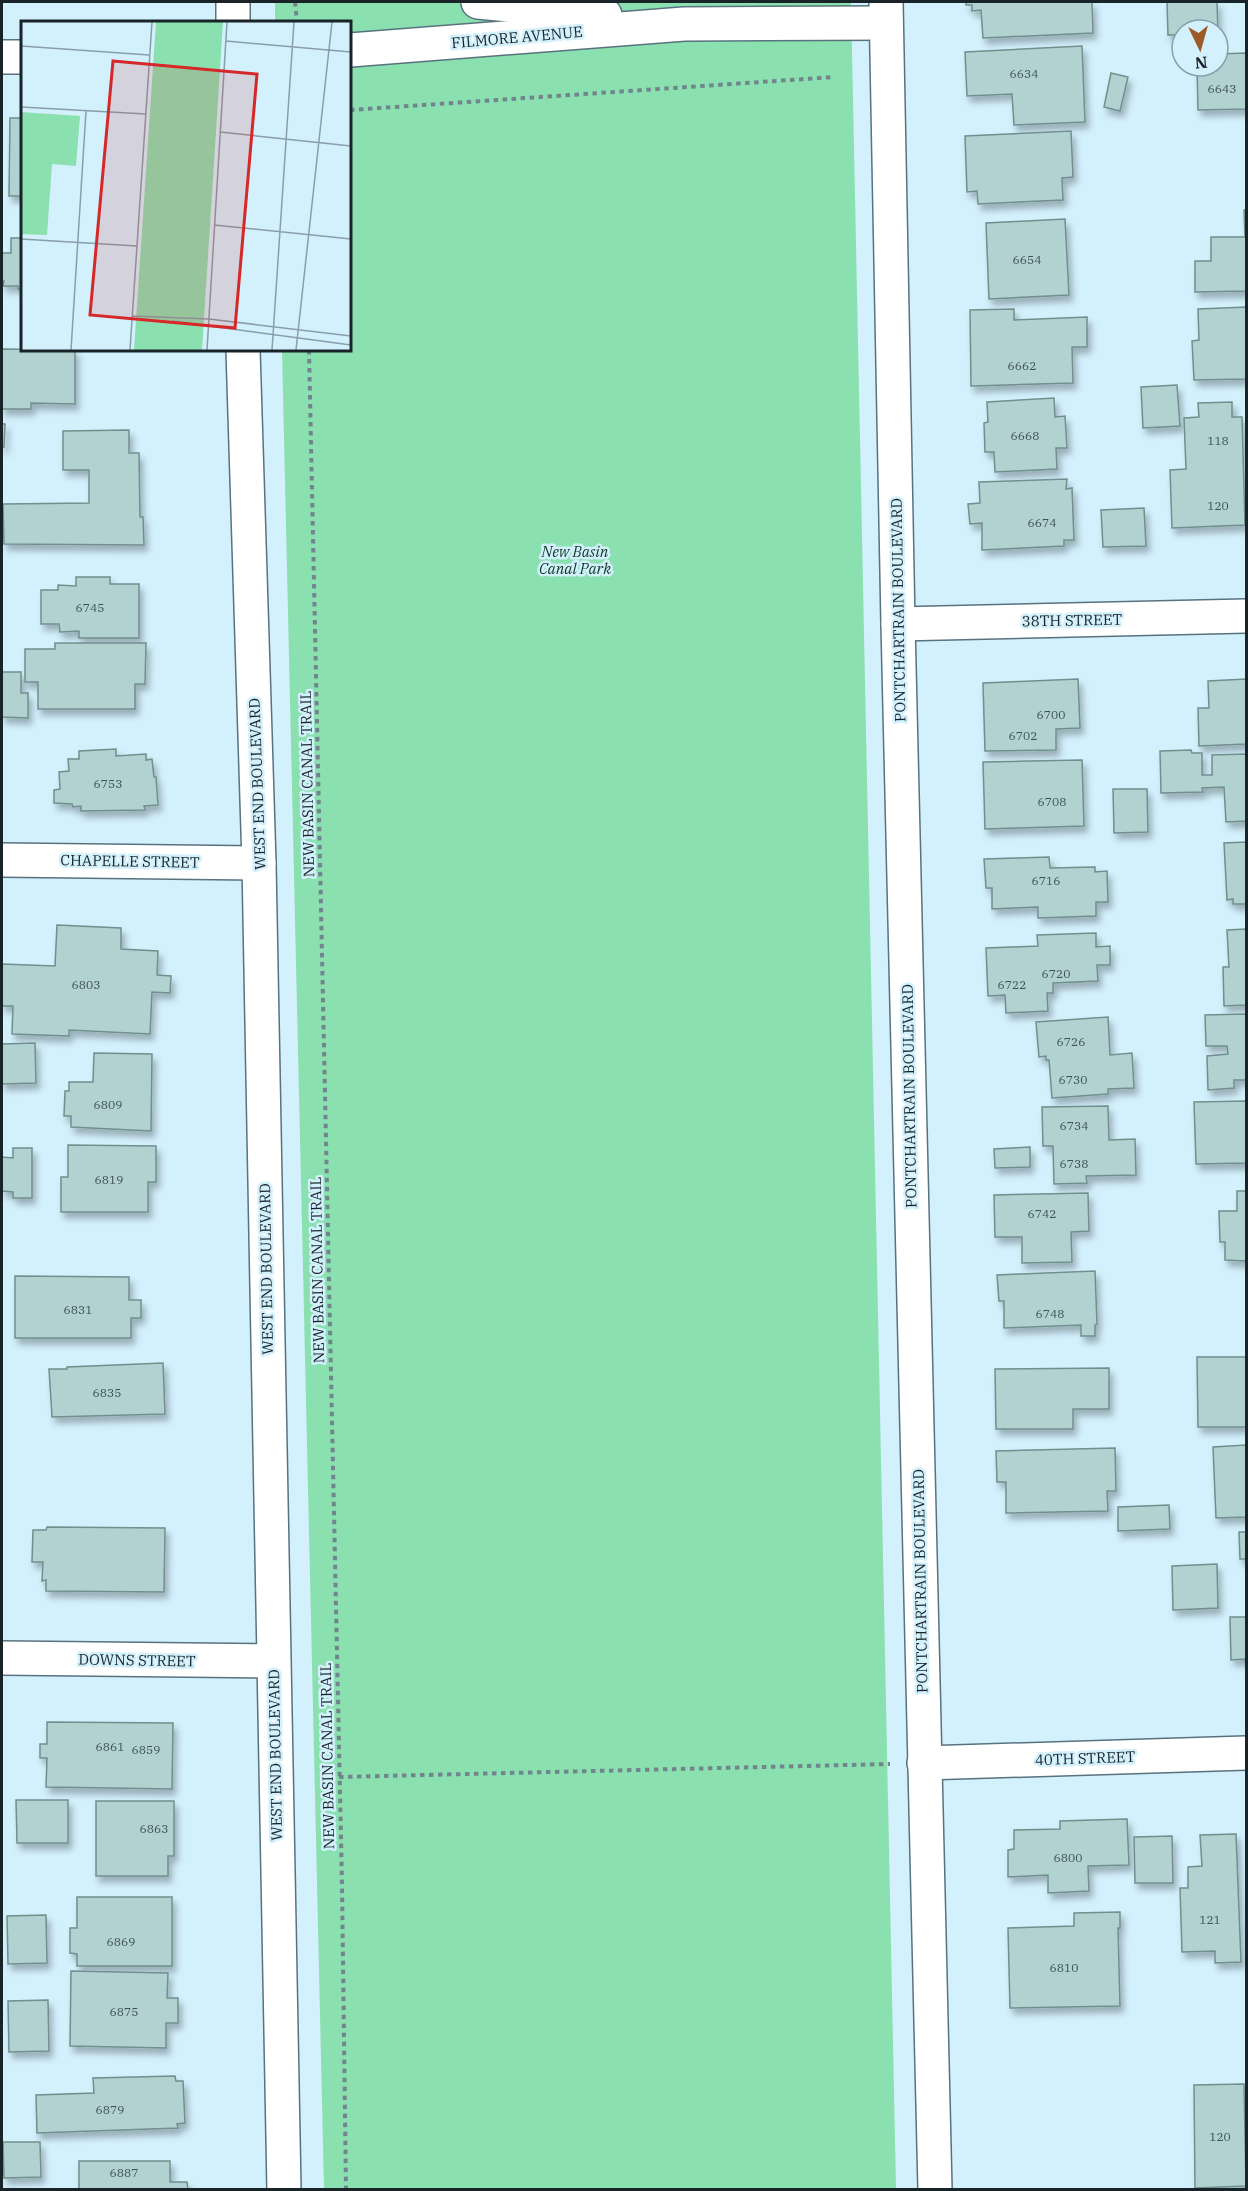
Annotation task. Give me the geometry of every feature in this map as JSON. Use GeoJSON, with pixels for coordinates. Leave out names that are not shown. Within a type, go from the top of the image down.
{"type":"FeatureCollection","features":[{"type":"Feature","properties":{"kind":"main road"},"geometry":{"type":"LineString","coordinates":[[233,2],[233,21]]}},
{"type":"Feature","properties":{"kind":"main road","name":"FILMORE AVENUE"},"geometry":{"type":"LineString","coordinates":[[478,2],[684,24]]}},
{"type":"Feature","properties":{"kind":"main road","name":"FILMORE AVENUE"},"geometry":{"type":"LineString","coordinates":[[351,50],[684,24],[886,12]]}},
{"type":"Feature","properties":{"kind":"main road","name":"PONTCHARTRAIN BOULEVARD"},"geometry":{"type":"LineString","coordinates":[[886,12],[935,2190]]}},
{"type":"Feature","properties":{"kind":"main road"},"geometry":{"type":"LineString","coordinates":[[2,57],[21,57]]}},
{"type":"Feature","properties":{"kind":"main road","name":"WEST END BOULEVARD"},"geometry":{"type":"LineString","coordinates":[[243,351],[259,863],[284,2190]]}},
{"type":"Feature","properties":{"kind":"main road","name":"38TH STREET"},"geometry":{"type":"LineString","coordinates":[[898,624],[1246,616]]}},
{"type":"Feature","properties":{"kind":"main road","name":"CHAPELLE STREET"},"geometry":{"type":"LineString","coordinates":[[2,860],[259,863]]}},
{"type":"Feature","properties":{"kind":"main road","name":"DOWNS STREET"},"geometry":{"type":"LineString","coordinates":[[2,1658],[273,1661]]}},
{"type":"Feature","properties":{"kind":"main road","name":"40TH STREET"},"geometry":{"type":"LineString","coordinates":[[924,1764],[1246,1753]]}},
{"type":"Feature","properties":{"kind":"path"},"geometry":{"type":"LineString","coordinates":[[295,2],[297,21]]}},
{"type":"Feature","properties":{"kind":"path"},"geometry":{"type":"LineString","coordinates":[[351,110],[834,77]]}},
{"type":"Feature","properties":{"kind":"path","name":"NEW BASIN CANAL TRAIL"},"geometry":{"type":"LineString","coordinates":[[309,351],[346,2190]]}},
{"type":"Feature","properties":{"kind":"path"},"geometry":{"type":"LineString","coordinates":[[339,1777],[924,1764]]}},
{"type":"Feature","properties":{"kind":"green space","name":"New Basin Canal Park"},"geometry":{"type":"Polygon","coordinates":[[[275,2],[851,2],[896,2189],[324,2189],[282,351],[351,351],[351,21],[275,21],[275,2]]]}},
{"type":"Feature","properties":{"kind":"building"},"geometry":{"type":"Polygon","coordinates":[[[966,2],[1092,2],[1093,33],[983,38],[981,10],[972,11],[972,5],[966,5],[966,2]]]}},
{"type":"Feature","properties":{"kind":"building"},"geometry":{"type":"Polygon","coordinates":[[[1167,2],[1217,2],[1218,18],[1170,18],[1170,35],[1168,35],[1167,2]]]}},
{"type":"Feature","properties":{"kind":"building"},"geometry":{"type":"Polygon","coordinates":[[[1082,46],[1085,122],[1014,125],[1012,94],[967,96],[965,52],[1082,46]]]}},
{"type":"Feature","properties":{"kind":"building"},"geometry":{"type":"Polygon","coordinates":[[[1246,53],[1246,109],[1198,110],[1197,78],[1230,78],[1230,54],[1246,53]]]}},
{"type":"Feature","properties":{"kind":"building"},"geometry":{"type":"Polygon","coordinates":[[[1111,73],[1128,77],[1120,111],[1104,107],[1111,73]]]}},
{"type":"Feature","properties":{"kind":"building"},"geometry":{"type":"Polygon","coordinates":[[[10,118],[21,118],[21,196],[9,196],[10,118]]]}},
{"type":"Feature","properties":{"kind":"building"},"geometry":{"type":"Polygon","coordinates":[[[1071,131],[1073,177],[1062,178],[1063,200],[978,204],[977,191],[967,192],[965,136],[1071,131]]]}},
{"type":"Feature","properties":{"kind":"building"},"geometry":{"type":"Polygon","coordinates":[[[1244,210],[1246,210],[1246,291],[1195,292],[1195,261],[1211,261],[1211,237],[1245,237],[1244,210]]]}},
{"type":"Feature","properties":{"kind":"building"},"geometry":{"type":"Polygon","coordinates":[[[1065,219],[1069,295],[989,299],[986,223],[1065,219]]]}},
{"type":"Feature","properties":{"kind":"building"},"geometry":{"type":"Polygon","coordinates":[[[11,238],[21,238],[21,289],[18,289],[18,286],[3,286],[2,253],[11,253],[11,238]]]}},
{"type":"Feature","properties":{"kind":"building"},"geometry":{"type":"Polygon","coordinates":[[[1246,307],[1246,379],[1194,380],[1192,341],[1199,340],[1198,309],[1246,307]]]}},
{"type":"Feature","properties":{"kind":"building"},"geometry":{"type":"Polygon","coordinates":[[[1014,309],[1014,320],[1087,317],[1087,347],[1072,347],[1073,383],[971,386],[970,310],[1014,309]]]}},
{"type":"Feature","properties":{"kind":"building"},"geometry":{"type":"Polygon","coordinates":[[[2,349],[75,351],[75,404],[31,403],[31,409],[2,409],[2,349]]]}},
{"type":"Feature","properties":{"kind":"building"},"geometry":{"type":"Polygon","coordinates":[[[1177,385],[1180,426],[1143,428],[1141,387],[1177,385]]]}},
{"type":"Feature","properties":{"kind":"building"},"geometry":{"type":"Polygon","coordinates":[[[1054,398],[1055,417],[1065,416],[1067,448],[1056,448],[1057,469],[995,472],[994,452],[985,452],[984,423],[988,422],[987,402],[1054,398]]]}},
{"type":"Feature","properties":{"kind":"building"},"geometry":{"type":"Polygon","coordinates":[[[1232,402],[1232,417],[1242,417],[1245,525],[1172,528],[1170,470],[1186,469],[1184,418],[1199,417],[1198,403],[1232,402]]]}},
{"type":"Feature","properties":{"kind":"building"},"geometry":{"type":"Polygon","coordinates":[[[2,424],[5,424],[4,447],[2,447],[2,424]]]}},
{"type":"Feature","properties":{"kind":"building"},"geometry":{"type":"Polygon","coordinates":[[[129,430],[129,453],[139,453],[140,517],[143,517],[144,545],[4,544],[3,504],[89,503],[89,470],[63,470],[63,431],[129,430]]]}},
{"type":"Feature","properties":{"kind":"building"},"geometry":{"type":"Polygon","coordinates":[[[1067,479],[1066,489],[1072,488],[1074,540],[1064,540],[1064,546],[982,550],[982,523],[970,524],[968,504],[980,503],[979,482],[1067,479]]]}},
{"type":"Feature","properties":{"kind":"building"},"geometry":{"type":"Polygon","coordinates":[[[1144,508],[1146,546],[1103,547],[1101,510],[1144,508]]]}},
{"type":"Feature","properties":{"kind":"building"},"geometry":{"type":"Polygon","coordinates":[[[76,577],[110,577],[110,584],[139,584],[139,638],[79,638],[79,631],[60,632],[59,624],[41,624],[41,590],[58,590],[58,585],[76,586],[76,577]]]}},
{"type":"Feature","properties":{"kind":"building"},"geometry":{"type":"Polygon","coordinates":[[[55,643],[146,643],[145,684],[135,684],[135,709],[38,709],[38,682],[25,682],[25,649],[55,649],[55,643]]]}},
{"type":"Feature","properties":{"kind":"building"},"geometry":{"type":"Polygon","coordinates":[[[2,672],[21,672],[21,693],[28,693],[28,718],[2,717],[2,672]]]}},
{"type":"Feature","properties":{"kind":"building"},"geometry":{"type":"Polygon","coordinates":[[[1078,679],[1080,728],[1056,729],[1056,750],[985,751],[983,683],[1078,679]]]}},
{"type":"Feature","properties":{"kind":"building"},"geometry":{"type":"Polygon","coordinates":[[[1246,679],[1246,744],[1199,746],[1198,708],[1209,708],[1208,681],[1246,679]]]}},
{"type":"Feature","properties":{"kind":"building"},"geometry":{"type":"Polygon","coordinates":[[[116,749],[116,756],[146,754],[146,760],[152,759],[158,805],[144,806],[145,810],[81,811],[81,806],[73,807],[72,804],[54,803],[54,790],[60,789],[59,772],[69,771],[68,759],[79,759],[79,751],[116,749]]]}},
{"type":"Feature","properties":{"kind":"building"},"geometry":{"type":"Polygon","coordinates":[[[1191,750],[1192,753],[1202,753],[1202,775],[1212,775],[1212,755],[1246,754],[1246,821],[1226,822],[1224,787],[1202,788],[1203,792],[1161,793],[1160,751],[1191,750]]]}},
{"type":"Feature","properties":{"kind":"building"},"geometry":{"type":"Polygon","coordinates":[[[1082,760],[1084,826],[985,829],[983,762],[1082,760]]]}},
{"type":"Feature","properties":{"kind":"building"},"geometry":{"type":"Polygon","coordinates":[[[1113,789],[1147,789],[1148,832],[1114,833],[1113,789]]]}},
{"type":"Feature","properties":{"kind":"building"},"geometry":{"type":"Polygon","coordinates":[[[1246,842],[1246,904],[1233,904],[1233,899],[1227,900],[1224,843],[1246,842]]]}},
{"type":"Feature","properties":{"kind":"building"},"geometry":{"type":"Polygon","coordinates":[[[1049,857],[1050,868],[1095,867],[1095,872],[1107,871],[1108,902],[1096,902],[1096,916],[1038,918],[1038,907],[992,909],[992,888],[986,888],[984,859],[1049,857]]]}},
{"type":"Feature","properties":{"kind":"building"},"geometry":{"type":"Polygon","coordinates":[[[57,925],[121,928],[121,949],[158,951],[157,975],[171,976],[170,993],[152,992],[150,1034],[69,1030],[69,1036],[12,1034],[13,1006],[2,1006],[2,964],[55,966],[57,925]]]}},
{"type":"Feature","properties":{"kind":"building"},"geometry":{"type":"Polygon","coordinates":[[[1246,929],[1246,1005],[1224,1006],[1223,967],[1229,967],[1227,930],[1246,929]]]}},
{"type":"Feature","properties":{"kind":"building"},"geometry":{"type":"Polygon","coordinates":[[[1096,933],[1096,947],[1110,946],[1110,965],[1097,965],[1098,981],[1053,983],[1053,993],[1047,993],[1048,1011],[1006,1013],[1005,995],[988,996],[986,948],[1038,946],[1037,935],[1096,933]]]}},
{"type":"Feature","properties":{"kind":"building"},"geometry":{"type":"Polygon","coordinates":[[[1246,1014],[1246,1080],[1234,1080],[1234,1088],[1208,1090],[1207,1056],[1228,1054],[1227,1046],[1206,1046],[1205,1015],[1246,1014]]]}},
{"type":"Feature","properties":{"kind":"building"},"geometry":{"type":"Polygon","coordinates":[[[1108,1017],[1110,1055],[1132,1053],[1134,1088],[1108,1089],[1108,1094],[1052,1098],[1049,1060],[1046,1060],[1046,1056],[1039,1057],[1036,1022],[1108,1017]]]}},
{"type":"Feature","properties":{"kind":"building"},"geometry":{"type":"Polygon","coordinates":[[[35,1043],[36,1083],[2,1084],[2,1044],[35,1043]]]}},
{"type":"Feature","properties":{"kind":"building"},"geometry":{"type":"Polygon","coordinates":[[[94,1053],[152,1054],[151,1131],[71,1127],[71,1116],[64,1116],[65,1091],[69,1091],[69,1082],[93,1082],[94,1053]]]}},
{"type":"Feature","properties":{"kind":"building"},"geometry":{"type":"Polygon","coordinates":[[[1246,1101],[1246,1163],[1196,1164],[1194,1102],[1246,1101]]]}},
{"type":"Feature","properties":{"kind":"building"},"geometry":{"type":"Polygon","coordinates":[[[1108,1106],[1109,1140],[1135,1139],[1136,1175],[1086,1176],[1087,1183],[1054,1184],[1053,1146],[1043,1146],[1042,1107],[1108,1106]]]}},
{"type":"Feature","properties":{"kind":"building"},"geometry":{"type":"Polygon","coordinates":[[[68,1145],[156,1146],[156,1182],[148,1182],[148,1212],[61,1212],[61,1177],[68,1177],[68,1145]]]}},
{"type":"Feature","properties":{"kind":"building"},"geometry":{"type":"Polygon","coordinates":[[[1030,1147],[1030,1167],[995,1168],[994,1149],[1030,1147]]]}},
{"type":"Feature","properties":{"kind":"building"},"geometry":{"type":"Polygon","coordinates":[[[13,1148],[32,1148],[32,1198],[13,1198],[13,1192],[2,1191],[2,1157],[13,1158],[13,1148]]]}},
{"type":"Feature","properties":{"kind":"building"},"geometry":{"type":"Polygon","coordinates":[[[1237,1191],[1246,1191],[1246,1261],[1225,1260],[1225,1242],[1220,1242],[1219,1211],[1237,1211],[1237,1191]]]}},
{"type":"Feature","properties":{"kind":"building"},"geometry":{"type":"Polygon","coordinates":[[[1088,1193],[1089,1231],[1071,1232],[1072,1262],[1022,1263],[1022,1237],[995,1237],[994,1195],[1088,1193]]]}},
{"type":"Feature","properties":{"kind":"building"},"geometry":{"type":"Polygon","coordinates":[[[1095,1271],[1097,1324],[1095,1325],[1095,1336],[1081,1336],[1081,1325],[1004,1328],[1004,1301],[999,1301],[997,1275],[1095,1271]]]}},
{"type":"Feature","properties":{"kind":"building"},"geometry":{"type":"Polygon","coordinates":[[[15,1276],[129,1277],[129,1300],[141,1300],[141,1318],[131,1318],[131,1338],[15,1338],[15,1276]]]}},
{"type":"Feature","properties":{"kind":"building"},"geometry":{"type":"Polygon","coordinates":[[[1197,1357],[1246,1357],[1246,1427],[1198,1427],[1197,1357]]]}},
{"type":"Feature","properties":{"kind":"building"},"geometry":{"type":"Polygon","coordinates":[[[163,1363],[165,1414],[52,1417],[49,1369],[163,1363]]]}},
{"type":"Feature","properties":{"kind":"building"},"geometry":{"type":"Polygon","coordinates":[[[1109,1368],[1109,1409],[1073,1409],[1073,1429],[996,1429],[995,1369],[1109,1368]]]}},
{"type":"Feature","properties":{"kind":"building"},"geometry":{"type":"Polygon","coordinates":[[[1246,1445],[1246,1517],[1216,1518],[1213,1447],[1246,1445]]]}},
{"type":"Feature","properties":{"kind":"building"},"geometry":{"type":"Polygon","coordinates":[[[1115,1448],[1116,1491],[1107,1491],[1108,1511],[1006,1513],[1006,1482],[997,1482],[996,1451],[1115,1448]]]}},
{"type":"Feature","properties":{"kind":"building"},"geometry":{"type":"Polygon","coordinates":[[[1169,1505],[1170,1529],[1118,1531],[1118,1507],[1169,1505]]]}},
{"type":"Feature","properties":{"kind":"building"},"geometry":{"type":"Polygon","coordinates":[[[47,1527],[165,1528],[164,1592],[46,1591],[46,1580],[42,1581],[43,1562],[32,1562],[33,1530],[46,1530],[47,1527]]]}},
{"type":"Feature","properties":{"kind":"building"},"geometry":{"type":"Polygon","coordinates":[[[1239,1532],[1246,1532],[1246,1559],[1240,1559],[1239,1532]]]}},
{"type":"Feature","properties":{"kind":"building"},"geometry":{"type":"Polygon","coordinates":[[[1217,1564],[1218,1608],[1173,1610],[1172,1566],[1217,1564]]]}},
{"type":"Feature","properties":{"kind":"building"},"geometry":{"type":"Polygon","coordinates":[[[1230,1617],[1246,1617],[1246,1671],[1245,1659],[1231,1660],[1230,1617]]]}},
{"type":"Feature","properties":{"kind":"building"},"geometry":{"type":"Polygon","coordinates":[[[47,1722],[173,1723],[172,1789],[46,1787],[47,1758],[40,1758],[40,1744],[47,1744],[47,1722]]]}},
{"type":"Feature","properties":{"kind":"building"},"geometry":{"type":"Polygon","coordinates":[[[16,1800],[68,1800],[68,1843],[17,1843],[16,1800]]]}},
{"type":"Feature","properties":{"kind":"building"},"geometry":{"type":"Polygon","coordinates":[[[96,1801],[174,1801],[174,1856],[168,1856],[168,1876],[96,1876],[96,1801]]]}},
{"type":"Feature","properties":{"kind":"building"},"geometry":{"type":"Polygon","coordinates":[[[1127,1819],[1129,1865],[1088,1866],[1089,1891],[1048,1893],[1048,1875],[1008,1877],[1008,1850],[1014,1849],[1014,1830],[1060,1829],[1060,1821],[1127,1819]]]}},
{"type":"Feature","properties":{"kind":"building"},"geometry":{"type":"Polygon","coordinates":[[[1236,1834],[1241,1962],[1215,1963],[1215,1951],[1182,1952],[1180,1888],[1188,1888],[1188,1867],[1202,1866],[1200,1835],[1236,1834]]]}},
{"type":"Feature","properties":{"kind":"building"},"geometry":{"type":"Polygon","coordinates":[[[1172,1836],[1173,1883],[1135,1883],[1134,1837],[1172,1836]]]}},
{"type":"Feature","properties":{"kind":"building"},"geometry":{"type":"Polygon","coordinates":[[[77,1897],[172,1897],[172,1966],[77,1966],[77,1954],[70,1953],[70,1928],[77,1928],[77,1897]]]}},
{"type":"Feature","properties":{"kind":"building"},"geometry":{"type":"Polygon","coordinates":[[[1120,1912],[1120,1928],[1118,1928],[1120,2006],[1010,2008],[1008,1928],[1074,1926],[1074,1913],[1120,1912]]]}},
{"type":"Feature","properties":{"kind":"building"},"geometry":{"type":"Polygon","coordinates":[[[46,1915],[47,1963],[8,1964],[7,1916],[46,1915]]]}},
{"type":"Feature","properties":{"kind":"building"},"geometry":{"type":"Polygon","coordinates":[[[71,1971],[168,1973],[167,1998],[178,1998],[178,2023],[166,2023],[166,2048],[70,2046],[71,1971]]]}},
{"type":"Feature","properties":{"kind":"building"},"geometry":{"type":"Polygon","coordinates":[[[48,2000],[49,2051],[9,2052],[8,2001],[48,2000]]]}},
{"type":"Feature","properties":{"kind":"building"},"geometry":{"type":"Polygon","coordinates":[[[175,2076],[176,2081],[183,2081],[185,2123],[177,2124],[178,2128],[37,2133],[36,2095],[94,2093],[93,2078],[175,2076]]]}},
{"type":"Feature","properties":{"kind":"building"},"geometry":{"type":"Polygon","coordinates":[[[1244,2084],[1246,2186],[1195,2188],[1194,2085],[1244,2084]]]}},
{"type":"Feature","properties":{"kind":"building"},"geometry":{"type":"Polygon","coordinates":[[[3,2142],[40,2142],[41,2177],[4,2178],[3,2142]]]}},
{"type":"Feature","properties":{"kind":"building"},"geometry":{"type":"Polygon","coordinates":[[[79,2161],[170,2161],[170,2182],[187,2182],[188,2190],[79,2190],[79,2161]]]}}]}
